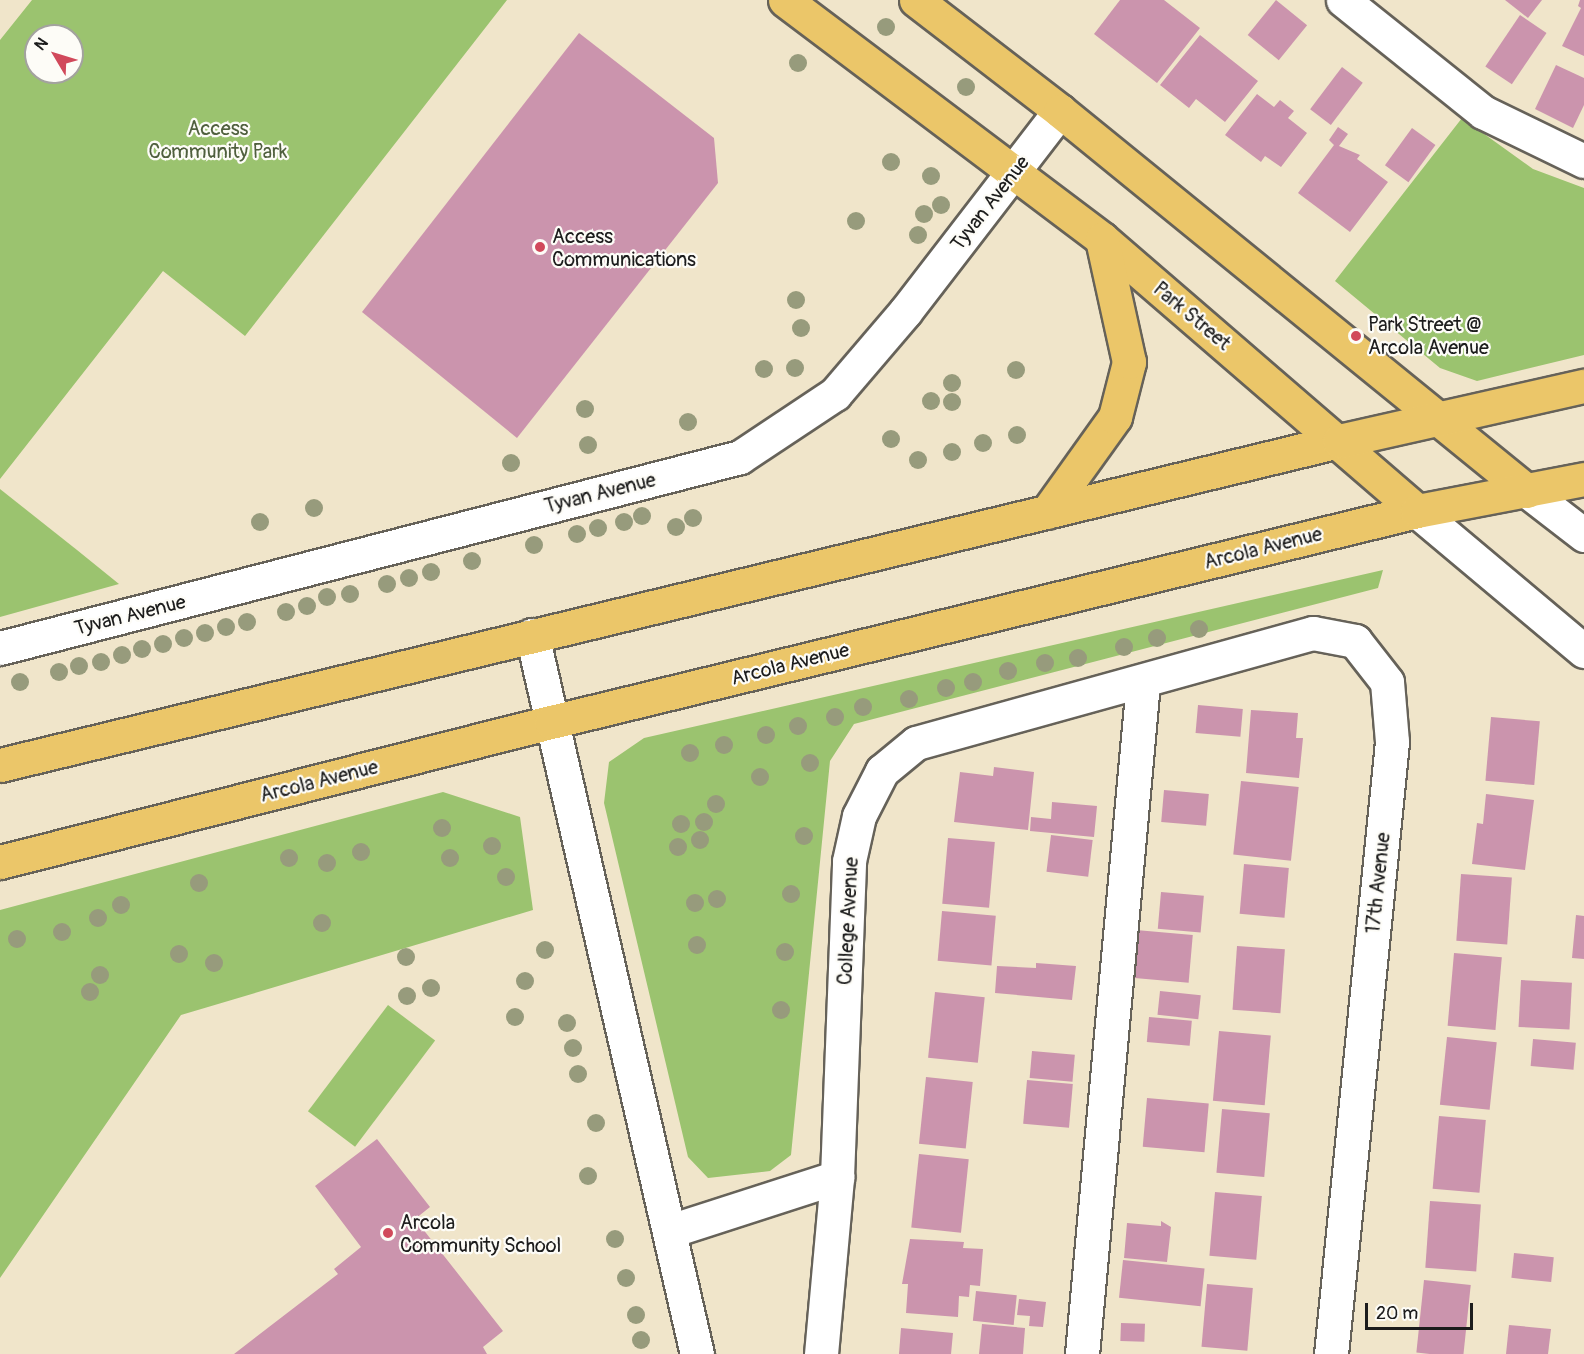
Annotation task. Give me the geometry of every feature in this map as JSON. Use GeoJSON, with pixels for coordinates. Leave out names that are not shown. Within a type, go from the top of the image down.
{"type":"FeatureCollection","features":[{"type":"Feature","properties":{"kind":"main road","name":"Park Street"},"geometry":{"type":"LineString","coordinates":[[785,0],[1102,239],[1339,441],[1417,511]]}},
{"type":"Feature","properties":{"kind":"main road"},"geometry":{"type":"LineString","coordinates":[[916,0],[1060,111],[1527,491]]}},
{"type":"Feature","properties":{"kind":"main road"},"geometry":{"type":"LineString","coordinates":[[1047,512],[1115,417],[1129,362],[1102,239]]}},
{"type":"Feature","properties":{"kind":"main road"},"geometry":{"type":"LineString","coordinates":[[0,765],[1339,441],[1584,386]]}},
{"type":"Feature","properties":{"kind":"main road","name":"Arcola Avenue"},"geometry":{"type":"LineString","coordinates":[[0,862],[551,722],[1417,511],[1584,479]]}},
{"type":"Feature","properties":{"kind":"street"},"geometry":{"type":"LineString","coordinates":[[1343,0],[1484,112],[1584,161]]}},
{"type":"Feature","properties":{"kind":"street","name":"Tyvan Avenue"},"geometry":{"type":"LineString","coordinates":[[0,648],[740,457],[835,394],[905,312],[1060,111]]}},
{"type":"Feature","properties":{"kind":"street"},"geometry":{"type":"LineString","coordinates":[[1527,491],[1584,535]]}},
{"type":"Feature","properties":{"kind":"street","name":"Park Street"},"geometry":{"type":"LineString","coordinates":[[1417,511],[1584,651]]}},
{"type":"Feature","properties":{"kind":"street","name":"17th Avenue"},"geometry":{"type":"LineString","coordinates":[[1143,682],[1313,633],[1355,641],[1387,682],[1392,742],[1331,1354]]}},
{"type":"Feature","properties":{"kind":"street"},"geometry":{"type":"LineString","coordinates":[[532,635],[697,1354]]}},
{"type":"Feature","properties":{"kind":"street"},"geometry":{"type":"LineString","coordinates":[[1082,1354],[1143,682]]}},
{"type":"Feature","properties":{"kind":"street","name":"College Avenue"},"geometry":{"type":"LineString","coordinates":[[821,1354],[837,1177],[849,861],[859,816],[882,771],[916,743],[1143,682]]}},
{"type":"Feature","properties":{"kind":"street"},"geometry":{"type":"LineString","coordinates":[[670,1231],[837,1177]]}},
{"type":"Feature","properties":{"kind":"green space","name":"Access Community Park"},"geometry":{"type":"Polygon","coordinates":[[[32,0],[507,0],[245,336],[163,271],[0,479],[0,40],[32,0]]]}},
{"type":"Feature","properties":{"kind":"green space"},"geometry":{"type":"Polygon","coordinates":[[[1462,118],[1533,169],[1584,188],[1584,355],[1477,381],[1440,368],[1335,281],[1462,118]]]}},
{"type":"Feature","properties":{"kind":"green space"},"geometry":{"type":"Polygon","coordinates":[[[0,489],[77,550],[119,584],[0,617],[0,489]]]}},
{"type":"Feature","properties":{"kind":"green space"},"geometry":{"type":"Polygon","coordinates":[[[1383,570],[1378,588],[854,724],[830,761],[791,1155],[770,1171],[708,1178],[688,1157],[604,803],[609,762],[644,738],[1383,570]]]}},
{"type":"Feature","properties":{"kind":"green space"},"geometry":{"type":"Polygon","coordinates":[[[443,792],[520,817],[533,910],[181,1015],[0,1278],[0,910],[443,792]]]}},
{"type":"Feature","properties":{"kind":"green space"},"geometry":{"type":"Polygon","coordinates":[[[388,1005],[435,1041],[355,1147],[308,1111],[388,1005]]]}},
{"type":"Feature","properties":{"kind":"building"},"geometry":{"type":"Polygon","coordinates":[[[1120,0],[1164,0],[1200,28],[1157,83],[1094,34],[1120,0]]]}},
{"type":"Feature","properties":{"kind":"building"},"geometry":{"type":"Polygon","coordinates":[[[1276,0],[1307,25],[1279,60],[1248,35],[1276,0]]]}},
{"type":"Feature","properties":{"kind":"building"},"geometry":{"type":"Polygon","coordinates":[[[1505,0],[1542,0],[1528,18],[1505,0]]]}},
{"type":"Feature","properties":{"kind":"building"},"geometry":{"type":"Polygon","coordinates":[[[1580,0],[1584,0],[1584,56],[1562,46],[1581,8],[1578,6],[1580,0]]]}},
{"type":"Feature","properties":{"kind":"building"},"geometry":{"type":"Polygon","coordinates":[[[1520,15],[1547,33],[1512,84],[1485,66],[1520,15]]]}},
{"type":"Feature","properties":{"kind":"building","name":"Access Communications"},"geometry":{"type":"Polygon","coordinates":[[[579,33],[714,138],[718,183],[517,438],[362,312],[579,33]]]}},
{"type":"Feature","properties":{"kind":"building"},"geometry":{"type":"Polygon","coordinates":[[[1200,35],[1258,81],[1225,122],[1196,99],[1189,108],[1160,85],[1200,35]]]}},
{"type":"Feature","properties":{"kind":"building"},"geometry":{"type":"Polygon","coordinates":[[[1556,65],[1584,78],[1584,105],[1573,128],[1535,109],[1556,65]]]}},
{"type":"Feature","properties":{"kind":"building"},"geometry":{"type":"Polygon","coordinates":[[[1342,67],[1363,83],[1331,125],[1310,109],[1342,67]]]}},
{"type":"Feature","properties":{"kind":"building"},"geometry":{"type":"Polygon","coordinates":[[[1257,94],[1274,107],[1280,100],[1294,111],[1288,118],[1307,133],[1281,167],[1265,156],[1261,162],[1225,135],[1257,94]]]}},
{"type":"Feature","properties":{"kind":"building"},"geometry":{"type":"Polygon","coordinates":[[[1338,127],[1348,134],[1339,146],[1360,155],[1357,159],[1388,182],[1350,232],[1298,193],[1334,145],[1329,140],[1338,127]]]}},
{"type":"Feature","properties":{"kind":"building"},"geometry":{"type":"Polygon","coordinates":[[[1412,128],[1435,145],[1408,182],[1385,165],[1412,128]]]}},
{"type":"Feature","properties":{"kind":"building"},"geometry":{"type":"Polygon","coordinates":[[[1198,705],[1243,709],[1240,737],[1196,733],[1198,705]]]}},
{"type":"Feature","properties":{"kind":"building"},"geometry":{"type":"Polygon","coordinates":[[[1251,710],[1298,713],[1296,738],[1303,738],[1299,778],[1246,773],[1251,710]]]}},
{"type":"Feature","properties":{"kind":"building"},"geometry":{"type":"Polygon","coordinates":[[[1491,717],[1540,721],[1534,785],[1485,781],[1491,717]]]}},
{"type":"Feature","properties":{"kind":"building"},"geometry":{"type":"Polygon","coordinates":[[[994,767],[1034,772],[1028,830],[954,822],[960,772],[993,776],[994,767]]]}},
{"type":"Feature","properties":{"kind":"building"},"geometry":{"type":"Polygon","coordinates":[[[1241,781],[1299,787],[1291,861],[1233,855],[1241,781]]]}},
{"type":"Feature","properties":{"kind":"building"},"geometry":{"type":"Polygon","coordinates":[[[1164,790],[1209,794],[1206,826],[1161,822],[1164,790]]]}},
{"type":"Feature","properties":{"kind":"building"},"geometry":{"type":"Polygon","coordinates":[[[1486,794],[1534,800],[1525,870],[1472,864],[1477,823],[1483,824],[1486,794]]]}},
{"type":"Feature","properties":{"kind":"building"},"geometry":{"type":"Polygon","coordinates":[[[1052,802],[1097,806],[1094,837],[1030,831],[1031,817],[1051,819],[1052,802]]]}},
{"type":"Feature","properties":{"kind":"building"},"geometry":{"type":"Polygon","coordinates":[[[1051,835],[1093,840],[1088,877],[1046,872],[1051,835]]]}},
{"type":"Feature","properties":{"kind":"building"},"geometry":{"type":"Polygon","coordinates":[[[948,838],[995,842],[989,908],[942,904],[948,838]]]}},
{"type":"Feature","properties":{"kind":"building"},"geometry":{"type":"Polygon","coordinates":[[[1244,864],[1289,868],[1284,918],[1240,914],[1244,864]]]}},
{"type":"Feature","properties":{"kind":"building"},"geometry":{"type":"Polygon","coordinates":[[[1461,874],[1512,878],[1507,944],[1456,941],[1461,874]]]}},
{"type":"Feature","properties":{"kind":"building"},"geometry":{"type":"Polygon","coordinates":[[[1161,892],[1204,896],[1201,933],[1158,929],[1161,892]]]}},
{"type":"Feature","properties":{"kind":"building"},"geometry":{"type":"Polygon","coordinates":[[[942,911],[996,916],[991,966],[938,961],[942,911]]]}},
{"type":"Feature","properties":{"kind":"building"},"geometry":{"type":"Polygon","coordinates":[[[1576,915],[1584,916],[1584,959],[1572,958],[1576,915]]]}},
{"type":"Feature","properties":{"kind":"building"},"geometry":{"type":"Polygon","coordinates":[[[1136,930],[1193,935],[1189,983],[1132,978],[1136,930]]]}},
{"type":"Feature","properties":{"kind":"building"},"geometry":{"type":"Polygon","coordinates":[[[1237,946],[1285,949],[1280,1013],[1233,1010],[1237,946]]]}},
{"type":"Feature","properties":{"kind":"building"},"geometry":{"type":"Polygon","coordinates":[[[1454,953],[1502,957],[1495,1030],[1448,1026],[1454,953]]]}},
{"type":"Feature","properties":{"kind":"building"},"geometry":{"type":"Polygon","coordinates":[[[1036,963],[1076,966],[1072,1000],[995,993],[997,966],[1036,968],[1036,963]]]}},
{"type":"Feature","properties":{"kind":"building"},"geometry":{"type":"Polygon","coordinates":[[[1521,980],[1572,983],[1569,1030],[1519,1027],[1521,980]]]}},
{"type":"Feature","properties":{"kind":"building"},"geometry":{"type":"Polygon","coordinates":[[[1160,991],[1201,995],[1198,1019],[1157,1015],[1160,991]]]}},
{"type":"Feature","properties":{"kind":"building"},"geometry":{"type":"Polygon","coordinates":[[[935,992],[985,997],[978,1063],[928,1058],[935,992]]]}},
{"type":"Feature","properties":{"kind":"building"},"geometry":{"type":"Polygon","coordinates":[[[1149,1017],[1192,1021],[1190,1046],[1147,1042],[1149,1017]]]}},
{"type":"Feature","properties":{"kind":"building"},"geometry":{"type":"Polygon","coordinates":[[[1219,1031],[1271,1036],[1265,1105],[1213,1101],[1219,1031]]]}},
{"type":"Feature","properties":{"kind":"building"},"geometry":{"type":"Polygon","coordinates":[[[1447,1037],[1497,1042],[1490,1110],[1440,1105],[1447,1037]]]}},
{"type":"Feature","properties":{"kind":"building"},"geometry":{"type":"Polygon","coordinates":[[[1533,1039],[1576,1043],[1573,1070],[1531,1066],[1533,1039]]]}},
{"type":"Feature","properties":{"kind":"building"},"geometry":{"type":"Polygon","coordinates":[[[1032,1051],[1075,1055],[1072,1082],[1030,1078],[1032,1051]]]}},
{"type":"Feature","properties":{"kind":"building"},"geometry":{"type":"Polygon","coordinates":[[[926,1077],[973,1082],[966,1149],[919,1144],[926,1077]]]}},
{"type":"Feature","properties":{"kind":"building"},"geometry":{"type":"Polygon","coordinates":[[[1027,1080],[1073,1084],[1069,1128],[1023,1124],[1027,1080]]]}},
{"type":"Feature","properties":{"kind":"building"},"geometry":{"type":"Polygon","coordinates":[[[1147,1098],[1209,1103],[1204,1152],[1143,1147],[1147,1098]]]}},
{"type":"Feature","properties":{"kind":"building"},"geometry":{"type":"Polygon","coordinates":[[[1222,1109],[1270,1113],[1264,1177],[1216,1173],[1222,1109]]]}},
{"type":"Feature","properties":{"kind":"building"},"geometry":{"type":"Polygon","coordinates":[[[1439,1116],[1486,1120],[1479,1193],[1433,1189],[1439,1116]]]}},
{"type":"Feature","properties":{"kind":"building","name":"Arcola Community School"},"geometry":{"type":"Polygon","coordinates":[[[377,1139],[430,1207],[415,1219],[503,1331],[483,1347],[487,1354],[234,1354],[338,1274],[334,1269],[361,1247],[315,1186],[377,1139]]]}},
{"type":"Feature","properties":{"kind":"building"},"geometry":{"type":"Polygon","coordinates":[[[919,1154],[969,1159],[961,1233],[911,1228],[919,1154]]]}},
{"type":"Feature","properties":{"kind":"building"},"geometry":{"type":"Polygon","coordinates":[[[1215,1192],[1262,1196],[1256,1260],[1209,1256],[1215,1192]]]}},
{"type":"Feature","properties":{"kind":"building"},"geometry":{"type":"Polygon","coordinates":[[[1430,1201],[1481,1205],[1476,1271],[1425,1268],[1430,1201]]]}},
{"type":"Feature","properties":{"kind":"building"},"geometry":{"type":"Polygon","coordinates":[[[1161,1221],[1171,1227],[1167,1262],[1124,1258],[1127,1223],[1161,1226],[1161,1221]]]}},
{"type":"Feature","properties":{"kind":"building"},"geometry":{"type":"Polygon","coordinates":[[[910,1239],[964,1242],[963,1248],[983,1249],[980,1286],[970,1285],[969,1297],[959,1296],[958,1317],[906,1313],[908,1284],[902,1284],[910,1239]]]}},
{"type":"Feature","properties":{"kind":"building"},"geometry":{"type":"Polygon","coordinates":[[[1514,1253],[1554,1257],[1551,1282],[1511,1278],[1514,1253]]]}},
{"type":"Feature","properties":{"kind":"building"},"geometry":{"type":"Polygon","coordinates":[[[1123,1260],[1205,1269],[1201,1306],[1119,1298],[1123,1260]]]}},
{"type":"Feature","properties":{"kind":"building"},"geometry":{"type":"Polygon","coordinates":[[[1424,1280],[1471,1285],[1463,1354],[1416,1353],[1424,1280]]]}},
{"type":"Feature","properties":{"kind":"building"},"geometry":{"type":"Polygon","coordinates":[[[1207,1284],[1253,1288],[1247,1351],[1202,1347],[1207,1284]]]}},
{"type":"Feature","properties":{"kind":"building"},"geometry":{"type":"Polygon","coordinates":[[[976,1291],[1017,1295],[1014,1325],[973,1321],[976,1291]]]}},
{"type":"Feature","properties":{"kind":"building"},"geometry":{"type":"Polygon","coordinates":[[[1019,1299],[1046,1302],[1043,1327],[1029,1326],[1030,1316],[1017,1315],[1019,1299]]]}},
{"type":"Feature","properties":{"kind":"building"},"geometry":{"type":"Polygon","coordinates":[[[1121,1323],[1145,1324],[1144,1342],[1120,1341],[1121,1323]]]}},
{"type":"Feature","properties":{"kind":"building"},"geometry":{"type":"Polygon","coordinates":[[[982,1324],[1025,1328],[1023,1354],[979,1354],[982,1324]]]}},
{"type":"Feature","properties":{"kind":"building"},"geometry":{"type":"Polygon","coordinates":[[[1509,1325],[1551,1329],[1548,1354],[1506,1354],[1509,1325]]]}},
{"type":"Feature","properties":{"kind":"building"},"geometry":{"type":"Polygon","coordinates":[[[901,1328],[953,1333],[951,1354],[899,1354],[901,1328]]]}},
{"type":"Feature","properties":{"kind":"place","name":"Access Communications"},"geometry":{"type":"Point","coordinates":[540,247]}},
{"type":"Feature","properties":{"kind":"place","name":"Park Street @ Arcola Avenue"},"geometry":{"type":"Point","coordinates":[1356,336]}},
{"type":"Feature","properties":{"kind":"place","name":"Arcola Community School"},"geometry":{"type":"Point","coordinates":[388,1233]}}]}
